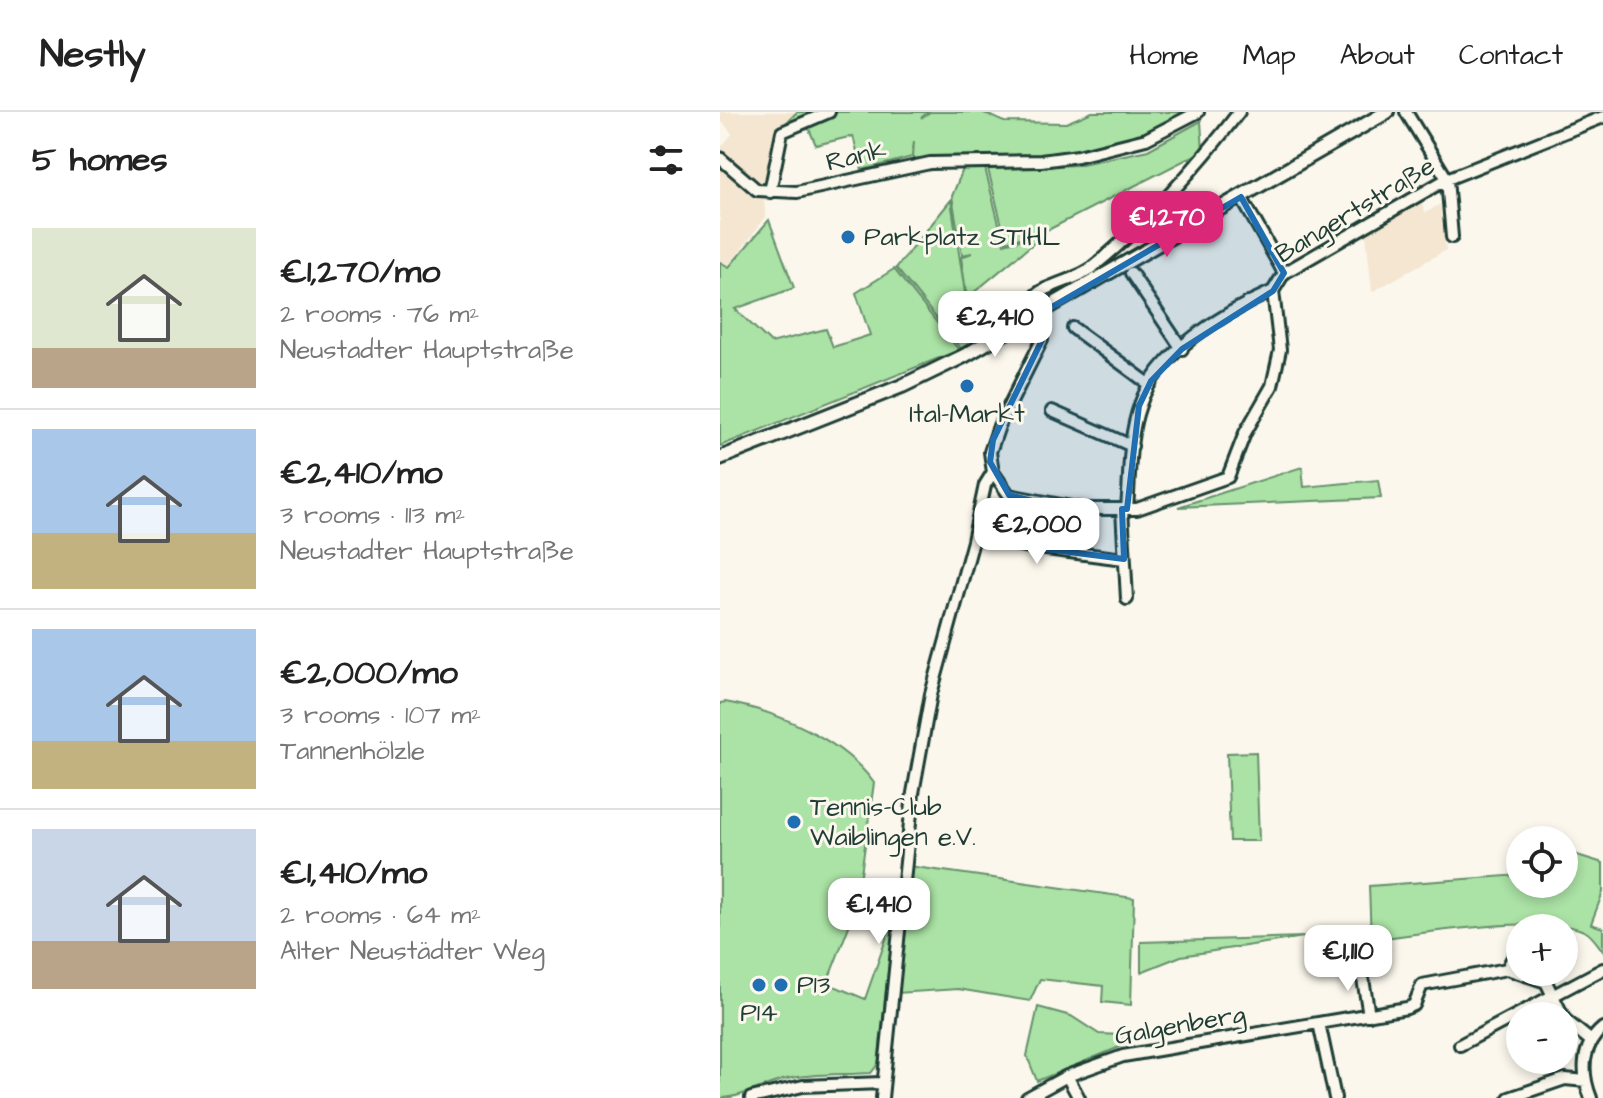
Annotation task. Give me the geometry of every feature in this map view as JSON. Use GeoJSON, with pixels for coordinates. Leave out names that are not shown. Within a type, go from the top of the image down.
{"type":"FeatureCollection","features":[{"type":"Feature","properties":{"kind":"street"},"geometry":{"type":"LineString","coordinates":[[720,158],[743,181],[757,190],[770,192],[782,132],[829,112]]}},
{"type":"Feature","properties":{"kind":"street","name":"Rank"},"geometry":{"type":"LineString","coordinates":[[770,192],[797,192],[930,163],[1041,161],[1078,156],[1146,139],[1198,112]]}},
{"type":"Feature","properties":{"kind":"street"},"geometry":{"type":"LineString","coordinates":[[882,1098],[913,793],[931,694],[985,485],[993,472],[993,440],[1042,340],[1034,297],[1038,292],[1062,285],[1087,272],[1109,253],[1178,185],[1239,112]]}},
{"type":"Feature","properties":{"kind":"street"},"geometry":{"type":"LineString","coordinates":[[720,458],[902,386],[1038,315],[1387,112]]}},
{"type":"Feature","properties":{"kind":"street"},"geometry":{"type":"LineString","coordinates":[[1406,112],[1447,179],[1452,237]]}},
{"type":"Feature","properties":{"kind":"street","name":"Bangertstraße"},"geometry":{"type":"LineString","coordinates":[[1125,509],[1147,508],[1228,477],[1245,433],[1272,386],[1280,350],[1273,291],[1284,273],[1447,179],[1603,117]]}},
{"type":"Feature","properties":{"kind":"street"},"geometry":{"type":"LineString","coordinates":[[1241,197],[1284,273]]}},
{"type":"Feature","properties":{"kind":"street"},"geometry":{"type":"LineString","coordinates":[[1131,273],[1182,349]]}},
{"type":"Feature","properties":{"kind":"street"},"geometry":{"type":"LineString","coordinates":[[1127,599],[1125,509],[1139,406],[1149,384],[1182,349],[1246,303],[1273,291]]}},
{"type":"Feature","properties":{"kind":"street"},"geometry":{"type":"LineString","coordinates":[[1073,328],[1149,384]]}},
{"type":"Feature","properties":{"kind":"street"},"geometry":{"type":"LineString","coordinates":[[1052,411],[1132,446]]}},
{"type":"Feature","properties":{"kind":"street"},"geometry":{"type":"LineString","coordinates":[[993,472],[1009,495],[1051,504],[1125,509]]}},
{"type":"Feature","properties":{"kind":"street"},"geometry":{"type":"LineString","coordinates":[[1030,547],[1051,504]]}},
{"type":"Feature","properties":{"kind":"street"},"geometry":{"type":"LineString","coordinates":[[1003,542],[1124,559]]}},
{"type":"Feature","properties":{"kind":"street"},"geometry":{"type":"LineString","coordinates":[[1361,967],[1369,1015]]}},
{"type":"Feature","properties":{"kind":"street","name":"Galgenberg"},"geometry":{"type":"LineString","coordinates":[[1027,1098],[1067,1076],[1123,1056],[1414,1005],[1422,985],[1506,969]]}},
{"type":"Feature","properties":{"kind":"street"},"geometry":{"type":"LineString","coordinates":[[1460,1045],[1603,969]]}},
{"type":"Feature","properties":{"kind":"street"},"geometry":{"type":"LineString","coordinates":[[1548,986],[1557,1002]]}},
{"type":"Feature","properties":{"kind":"street"},"geometry":{"type":"LineString","coordinates":[[1319,1023],[1335,1098]]}},
{"type":"Feature","properties":{"kind":"street"},"geometry":{"type":"LineString","coordinates":[[1591,1098],[1584,1062],[1591,1041],[1603,1028]]}},
{"type":"Feature","properties":{"kind":"street"},"geometry":{"type":"LineString","coordinates":[[1578,1030],[1591,1041]]}},
{"type":"Feature","properties":{"kind":"street"},"geometry":{"type":"LineString","coordinates":[[1067,1076],[1079,1098]]}},
{"type":"Feature","properties":{"kind":"street"},"geometry":{"type":"LineString","coordinates":[[1509,1098],[1565,1079],[1586,1081]]}},
{"type":"Feature","properties":{"kind":"street"},"geometry":{"type":"LineString","coordinates":[[751,1098],[791,1087],[882,1083]]}},
{"type":"Feature","properties":{"kind":"highlighted area"},"geometry":{"type":"Polygon","coordinates":[[[1241,197],[1284,273],[1273,291],[1182,349],[1151,381],[1139,406],[1127,509],[1122,509],[1124,559],[1030,547],[1052,506],[1009,495],[990,462],[993,440],[1042,340],[1038,315],[1241,197]]]}},
{"type":"Feature","properties":{"kind":"shaded area"},"geometry":{"type":"Polygon","coordinates":[[[720,112],[797,112],[773,138],[764,203],[766,217],[728,266],[720,260],[720,149],[732,134],[723,122],[720,124],[720,112]]]}},
{"type":"Feature","properties":{"kind":"shaded area"},"geometry":{"type":"Polygon","coordinates":[[[1420,201],[1426,213],[1440,204],[1446,250],[1372,292],[1366,233],[1420,201]]]}},
{"type":"Feature","properties":{"kind":"green space"},"geometry":{"type":"Polygon","coordinates":[[[797,112],[928,112],[921,118],[930,112],[982,112],[1004,122],[1066,123],[1092,112],[1191,112],[1126,141],[1091,151],[1021,158],[913,158],[914,141],[912,157],[862,170],[853,136],[816,145],[809,129],[785,134],[781,128],[797,112]]]}},
{"type":"Feature","properties":{"kind":"green space"},"geometry":{"type":"Polygon","coordinates":[[[1201,121],[1203,151],[1050,229],[1006,242],[988,169],[1077,165],[1148,150],[1201,121]]]}},
{"type":"Feature","properties":{"kind":"green space"},"geometry":{"type":"Polygon","coordinates":[[[985,168],[1004,244],[1046,233],[967,298],[961,257],[972,253],[962,255],[952,196],[963,169],[985,168]]]}},
{"type":"Feature","properties":{"kind":"green space"},"geometry":{"type":"Polygon","coordinates":[[[951,200],[966,300],[993,332],[962,350],[896,268],[951,200]]]}},
{"type":"Feature","properties":{"kind":"green space"},"geometry":{"type":"Polygon","coordinates":[[[769,220],[794,288],[735,309],[771,343],[826,329],[833,347],[870,335],[856,293],[894,269],[959,350],[720,446],[720,262],[729,267],[769,220]]]}},
{"type":"Feature","properties":{"kind":"green space"},"geometry":{"type":"Polygon","coordinates":[[[1302,467],[1304,487],[1378,480],[1381,498],[1178,507],[1302,467]]]}},
{"type":"Feature","properties":{"kind":"green space","name":"Tennis-Club Waiblingen e.V."},"geometry":{"type":"Polygon","coordinates":[[[720,703],[766,712],[807,729],[845,753],[874,783],[856,908],[827,983],[865,999],[894,916],[878,1064],[871,1073],[797,1077],[737,1096],[720,1098],[720,703]]]}},
{"type":"Feature","properties":{"kind":"green space"},"geometry":{"type":"Polygon","coordinates":[[[1256,752],[1259,841],[1230,841],[1227,753],[1256,752]]]}},
{"type":"Feature","properties":{"kind":"green space"},"geometry":{"type":"Polygon","coordinates":[[[1578,855],[1603,863],[1603,892],[1591,924],[1603,928],[1603,951],[1586,932],[1578,930],[1578,914],[1506,914],[1506,926],[1371,940],[1369,886],[1506,876],[1506,898],[1578,898],[1578,855]]]}},
{"type":"Feature","properties":{"kind":"green space"},"geometry":{"type":"Polygon","coordinates":[[[908,866],[1134,898],[1131,1005],[1102,1002],[1103,986],[1040,979],[1030,1001],[958,989],[897,993],[908,866]]]}},
{"type":"Feature","properties":{"kind":"green space"},"geometry":{"type":"Polygon","coordinates":[[[1304,937],[1181,956],[1141,972],[1141,942],[1304,937]]]}},
{"type":"Feature","properties":{"kind":"green space"},"geometry":{"type":"Polygon","coordinates":[[[1038,1007],[1071,1016],[1099,1034],[1123,1035],[1122,1046],[1037,1081],[1027,1056],[1038,1007]]]}},
{"type":"Feature","properties":{"kind":"place","name":"Parkplatz STIHL"},"geometry":{"type":"Point","coordinates":[848,237]}},
{"type":"Feature","properties":{"kind":"place","name":"Ital-Markt"},"geometry":{"type":"Point","coordinates":[967,386]}},
{"type":"Feature","properties":{"kind":"place","name":"Tennis-Club Waiblingen e.V."},"geometry":{"type":"Point","coordinates":[794,822]}},
{"type":"Feature","properties":{"kind":"place","name":"P14"},"geometry":{"type":"Point","coordinates":[759,985]}},
{"type":"Feature","properties":{"kind":"place","name":"P13"},"geometry":{"type":"Point","coordinates":[781,985]}}]}
